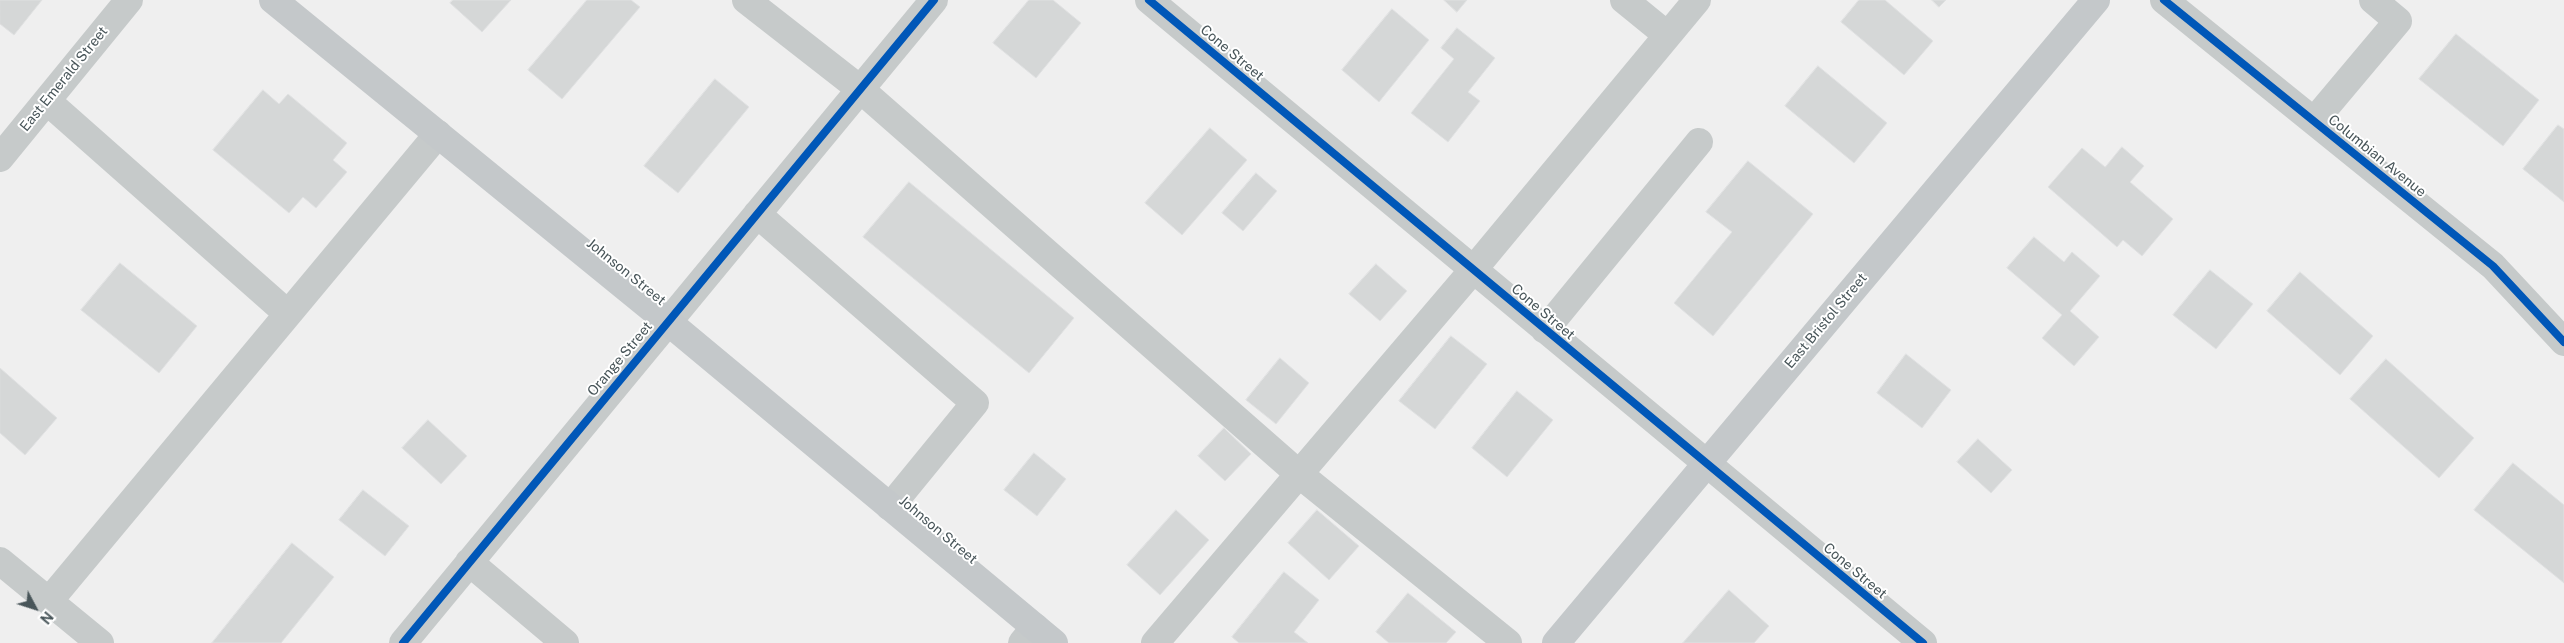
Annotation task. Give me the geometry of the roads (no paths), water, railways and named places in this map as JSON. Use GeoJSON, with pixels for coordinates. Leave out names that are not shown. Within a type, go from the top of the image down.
{"type":"FeatureCollection","features":[{"type":"Feature","properties":{"kind":"main road","name":"Johnson Street"},"geometry":{"type":"LineString","coordinates":[[273,0],[667,321],[890,506],[1037,638]]}},
{"type":"Feature","properties":{"kind":"main road","name":"East Bristol Street"},"geometry":{"type":"LineString","coordinates":[[1556,643],[2096,0]]}},
{"type":"Feature","properties":{"kind":"street","name":"East Emerald Street"},"geometry":{"type":"LineString","coordinates":[[0,158],[129,0]]}},
{"type":"Feature","properties":{"kind":"street"},"geometry":{"type":"LineString","coordinates":[[746,0],[860,89],[1299,474],[1508,643]]}},
{"type":"Feature","properties":{"kind":"street","name":"Orange Street"},"geometry":{"type":"LineString","coordinates":[[403,643],[934,0]]}},
{"type":"Feature","properties":{"kind":"street","name":"Cone Street"},"geometry":{"type":"LineString","coordinates":[[1149,0],[1923,643]]}},
{"type":"Feature","properties":{"kind":"street"},"geometry":{"type":"LineString","coordinates":[[1624,0],[1667,35]]}},
{"type":"Feature","properties":{"kind":"street"},"geometry":{"type":"LineString","coordinates":[[1155,643],[1473,270],[1696,0]]}},
{"type":"Feature","properties":{"kind":"street","name":"Columbian Avenue"},"geometry":{"type":"LineString","coordinates":[[2164,0],[2493,266],[2564,342]]}},
{"type":"Feature","properties":{"kind":"street"},"geometry":{"type":"LineString","coordinates":[[2314,121],[2398,22],[2373,0]]}},
{"type":"Feature","properties":{"kind":"street"},"geometry":{"type":"LineString","coordinates":[[47,101],[288,314]]}},
{"type":"Feature","properties":{"kind":"street"},"geometry":{"type":"LineString","coordinates":[[49,601],[438,134]]}},
{"type":"Feature","properties":{"kind":"street"},"geometry":{"type":"LineString","coordinates":[[1544,330],[1699,142]]}},
{"type":"Feature","properties":{"kind":"street"},"geometry":{"type":"LineString","coordinates":[[757,214],[975,403],[890,506]]}},
{"type":"Feature","properties":{"kind":"street"},"geometry":{"type":"LineString","coordinates":[[0,561],[100,643]]}},
{"type":"Feature","properties":{"kind":"street"},"geometry":{"type":"LineString","coordinates":[[468,562],[566,643]]}}]}
